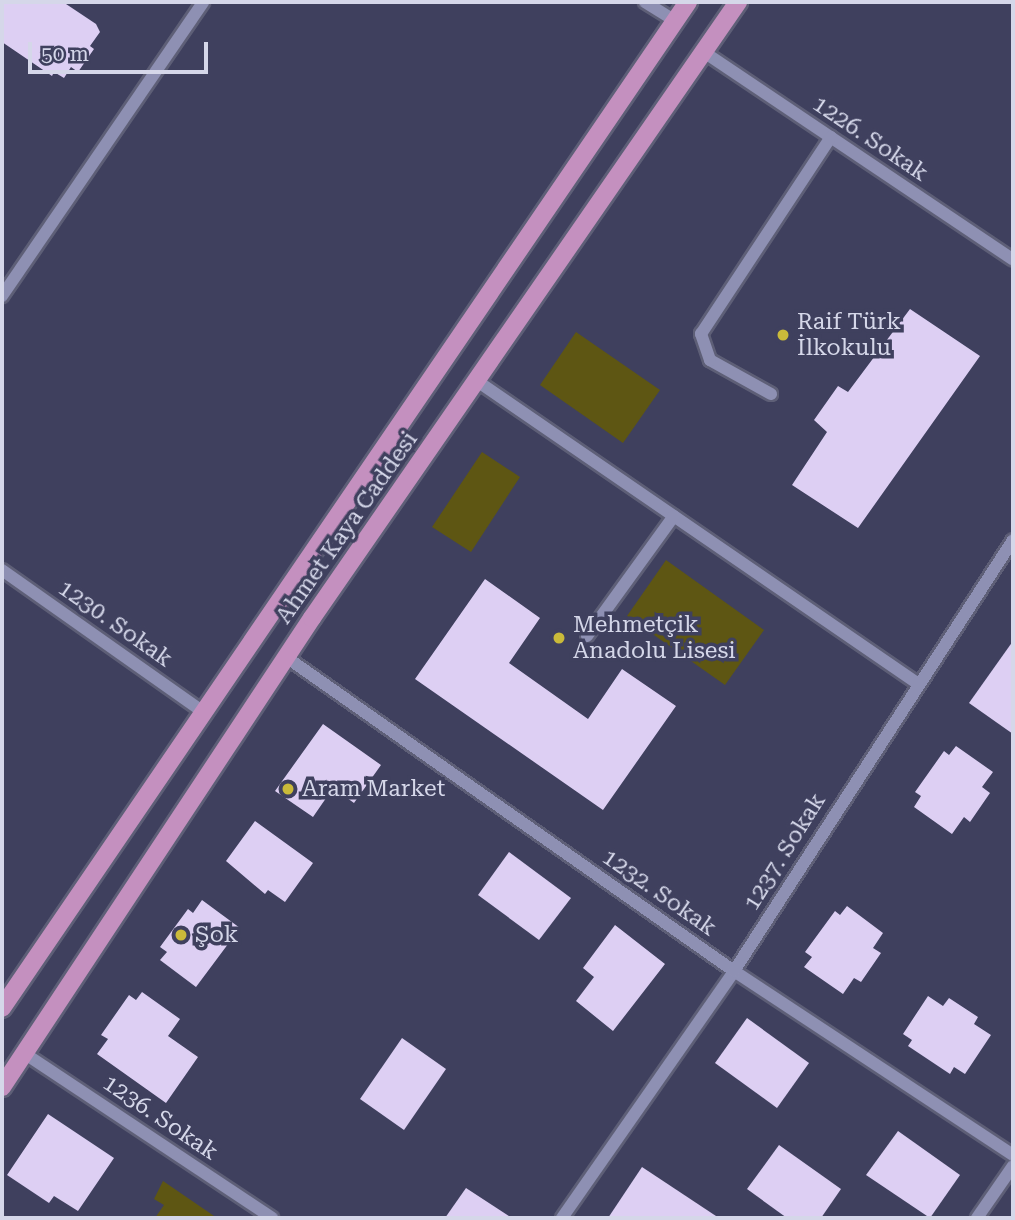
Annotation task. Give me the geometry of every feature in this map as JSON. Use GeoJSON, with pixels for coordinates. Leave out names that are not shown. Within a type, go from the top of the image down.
{"type":"FeatureCollection","features":[{"type":"Feature","properties":{"kind":"main road"},"geometry":{"type":"LineString","coordinates":[[2,1007],[688,2]]}},
{"type":"Feature","properties":{"kind":"main road","name":"Ahmet Kaya Caddesi"},"geometry":{"type":"LineString","coordinates":[[2,1087],[286,657],[480,383],[738,2]]}},
{"type":"Feature","properties":{"kind":"street"},"geometry":{"type":"LineString","coordinates":[[2,296],[202,2]]}},
{"type":"Feature","properties":{"kind":"street"},"geometry":{"type":"LineString","coordinates":[[645,2],[675,21]]}},
{"type":"Feature","properties":{"kind":"street","name":"1226. Sokak"},"geometry":{"type":"LineString","coordinates":[[704,52],[1013,260]]}},
{"type":"Feature","properties":{"kind":"street"},"geometry":{"type":"LineString","coordinates":[[771,394],[710,360],[701,334],[831,138]]}},
{"type":"Feature","properties":{"kind":"street"},"geometry":{"type":"LineString","coordinates":[[480,383],[917,683]]}},
{"type":"Feature","properties":{"kind":"street"},"geometry":{"type":"LineString","coordinates":[[587,636],[674,516]]}},
{"type":"Feature","properties":{"kind":"street","name":"1237. Sokak"},"geometry":{"type":"LineString","coordinates":[[562,1218],[734,971],[917,683],[1013,540]]}},
{"type":"Feature","properties":{"kind":"street","name":"1230. Sokak"},"geometry":{"type":"LineString","coordinates":[[2,570],[202,712]]}},
{"type":"Feature","properties":{"kind":"street","name":"1232. Sokak"},"geometry":{"type":"LineString","coordinates":[[286,657],[734,971],[1013,1155]]}},
{"type":"Feature","properties":{"kind":"street","name":"1236. Sokak"},"geometry":{"type":"LineString","coordinates":[[24,1053],[272,1218]]}},
{"type":"Feature","properties":{"kind":"street"},"geometry":{"type":"LineString","coordinates":[[977,1218],[1013,1167]]}},
{"type":"Feature","properties":{"kind":"shaded area"},"geometry":{"type":"Polygon","coordinates":[[[576,332],[660,390],[623,443],[540,385],[576,332]]]}},
{"type":"Feature","properties":{"kind":"shaded area"},"geometry":{"type":"Polygon","coordinates":[[[482,452],[520,477],[471,552],[432,527],[482,452]]]}},
{"type":"Feature","properties":{"kind":"shaded area"},"geometry":{"type":"Polygon","coordinates":[[[666,560],[764,630],[725,685],[627,616],[666,560]]]}},
{"type":"Feature","properties":{"kind":"shaded area"},"geometry":{"type":"Polygon","coordinates":[[[163,1181],[217,1218],[155,1218],[164,1205],[154,1199],[163,1181]]]}},
{"type":"Feature","properties":{"kind":"building"},"geometry":{"type":"Polygon","coordinates":[[[2,2],[63,2],[96,24],[100,32],[90,46],[94,49],[78,72],[71,67],[64,78],[54,72],[52,76],[2,42],[2,2]]]}},
{"type":"Feature","properties":{"kind":"building"},"geometry":{"type":"Polygon","coordinates":[[[910,309],[980,356],[858,528],[792,485],[827,432],[814,420],[838,386],[848,392],[910,309]]]}},
{"type":"Feature","properties":{"kind":"building"},"geometry":{"type":"Polygon","coordinates":[[[485,579],[540,618],[509,663],[588,719],[622,669],[676,706],[603,810],[415,679],[485,579]]]}},
{"type":"Feature","properties":{"kind":"building"},"geometry":{"type":"Polygon","coordinates":[[[1013,641],[1013,734],[969,703],[1013,641]]]}},
{"type":"Feature","properties":{"kind":"building"},"geometry":{"type":"Polygon","coordinates":[[[323,724],[381,765],[354,803],[333,788],[313,817],[275,791],[323,724]]]}},
{"type":"Feature","properties":{"kind":"building"},"geometry":{"type":"Polygon","coordinates":[[[956,746],[993,772],[982,787],[990,793],[970,822],[964,817],[952,834],[914,807],[921,796],[915,792],[944,751],[949,755],[956,746]]]}},
{"type":"Feature","properties":{"kind":"building"},"geometry":{"type":"Polygon","coordinates":[[[255,821],[313,863],[285,902],[268,890],[265,894],[226,861],[255,821]]]}},
{"type":"Feature","properties":{"kind":"building"},"geometry":{"type":"Polygon","coordinates":[[[509,852],[571,898],[539,940],[478,895],[509,852]]]}},
{"type":"Feature","properties":{"kind":"building"},"geometry":{"type":"Polygon","coordinates":[[[202,900],[240,928],[196,987],[160,960],[167,952],[160,947],[188,909],[193,913],[202,900]]]}},
{"type":"Feature","properties":{"kind":"building"},"geometry":{"type":"Polygon","coordinates":[[[847,906],[883,933],[873,948],[881,953],[861,982],[854,978],[843,994],[804,967],[812,957],[805,952],[835,911],[840,915],[847,906]]]}},
{"type":"Feature","properties":{"kind":"building"},"geometry":{"type":"Polygon","coordinates":[[[615,925],[665,964],[613,1031],[576,1001],[594,977],[583,968],[615,925]]]}},
{"type":"Feature","properties":{"kind":"building"},"geometry":{"type":"Polygon","coordinates":[[[142,992],[180,1019],[168,1036],[198,1057],[166,1103],[97,1054],[108,1039],[101,1035],[129,995],[136,1000],[142,992]]]}},
{"type":"Feature","properties":{"kind":"building"},"geometry":{"type":"Polygon","coordinates":[[[928,996],[943,1006],[949,998],[978,1017],[974,1024],[991,1035],[965,1074],[954,1067],[950,1074],[908,1046],[912,1040],[903,1034],[928,996]]]}},
{"type":"Feature","properties":{"kind":"building"},"geometry":{"type":"Polygon","coordinates":[[[747,1018],[809,1063],[777,1108],[715,1063],[747,1018]]]}},
{"type":"Feature","properties":{"kind":"building"},"geometry":{"type":"Polygon","coordinates":[[[402,1038],[446,1069],[404,1130],[360,1099],[402,1038]]]}},
{"type":"Feature","properties":{"kind":"building"},"geometry":{"type":"Polygon","coordinates":[[[48,1114],[114,1158],[78,1211],[54,1196],[49,1203],[7,1175],[48,1114]]]}},
{"type":"Feature","properties":{"kind":"building"},"geometry":{"type":"Polygon","coordinates":[[[898,1131],[960,1175],[930,1218],[866,1175],[898,1131]]]}},
{"type":"Feature","properties":{"kind":"building"},"geometry":{"type":"Polygon","coordinates":[[[779,1145],[841,1189],[821,1218],[787,1218],[747,1189],[779,1145]]]}},
{"type":"Feature","properties":{"kind":"building"},"geometry":{"type":"Polygon","coordinates":[[[642,1167],[719,1218],[608,1218],[642,1167]]]}},
{"type":"Feature","properties":{"kind":"building"},"geometry":{"type":"Polygon","coordinates":[[[466,1188],[512,1218],[445,1218],[466,1188]]]}},
{"type":"Feature","properties":{"kind":"place","name":"Raif Türk İlkokulu"},"geometry":{"type":"Point","coordinates":[783,335]}},
{"type":"Feature","properties":{"kind":"place","name":"Mehmetçik Anadolu Lisesi"},"geometry":{"type":"Point","coordinates":[559,638]}},
{"type":"Feature","properties":{"kind":"place","name":"Aram Market"},"geometry":{"type":"Point","coordinates":[288,789]}},
{"type":"Feature","properties":{"kind":"place","name":"Şok"},"geometry":{"type":"Point","coordinates":[181,935]}}]}
